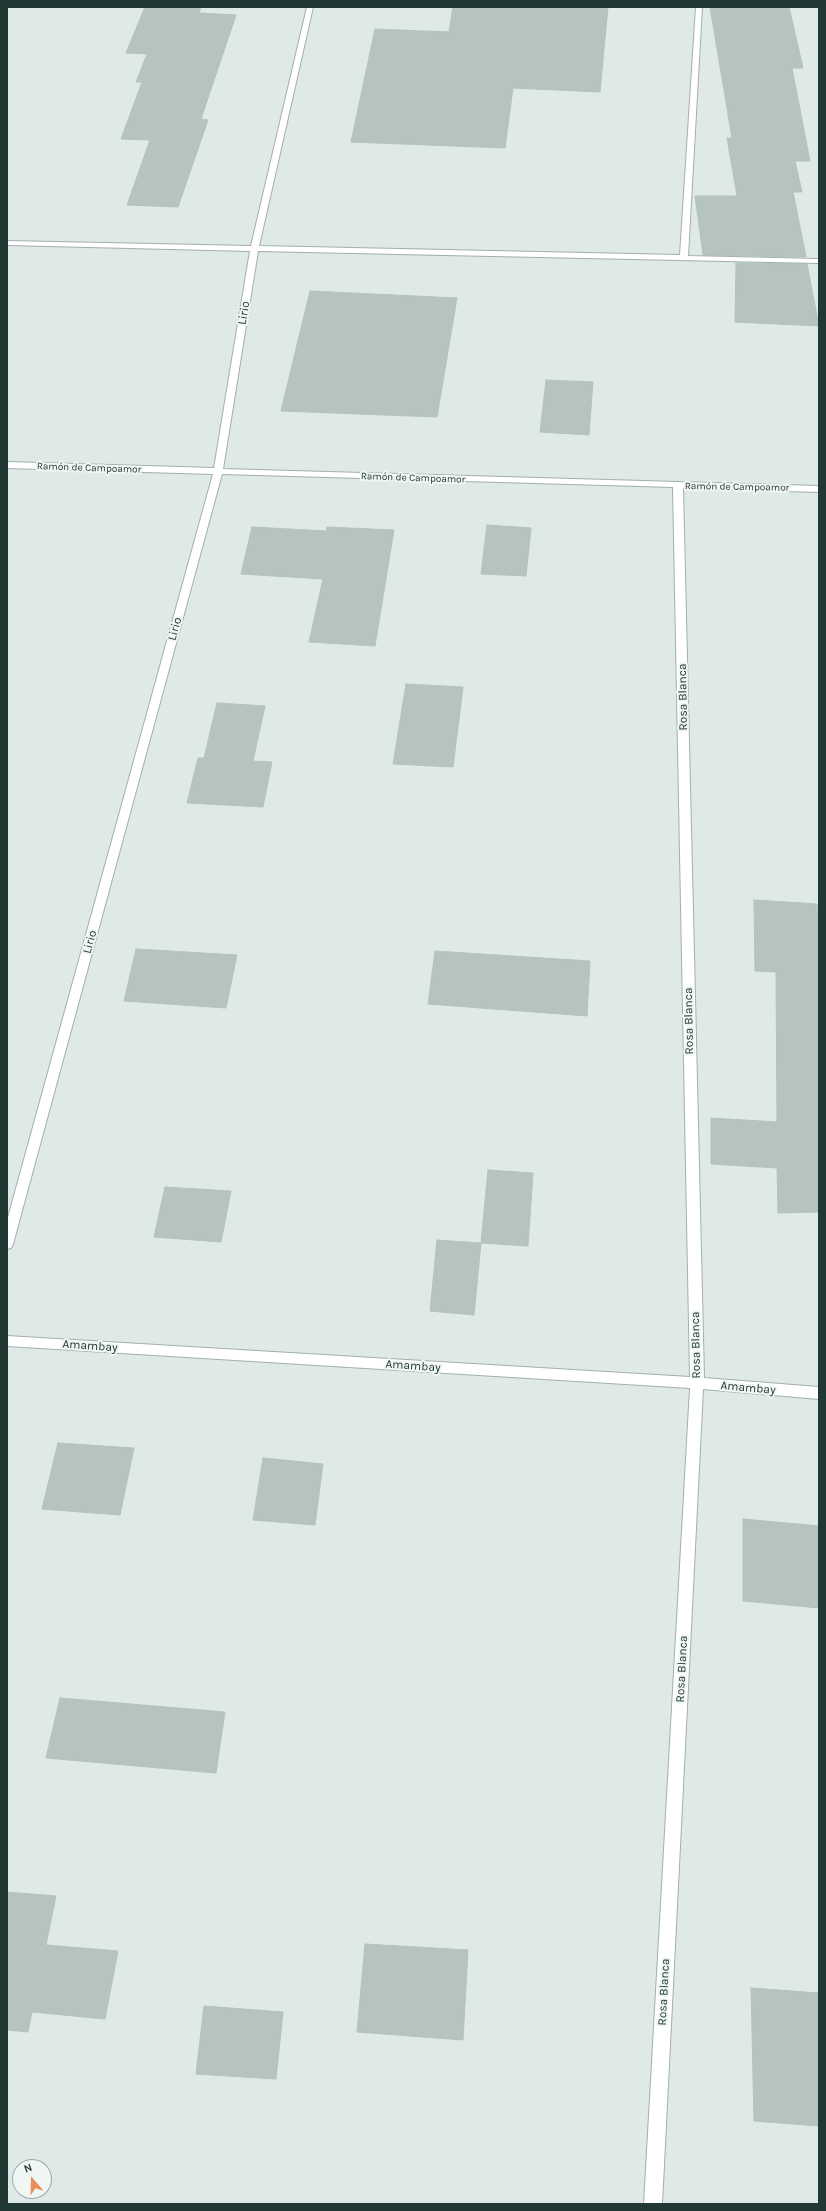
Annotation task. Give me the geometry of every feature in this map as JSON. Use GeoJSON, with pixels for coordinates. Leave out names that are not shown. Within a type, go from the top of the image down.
{"type":"FeatureCollection","features":[{"type":"Feature","properties":{"kind":"street","name":"Lirio"},"geometry":{"type":"LineString","coordinates":[[7,1244],[218,472],[254,249],[310,7]]}},
{"type":"Feature","properties":{"kind":"street"},"geometry":{"type":"LineString","coordinates":[[684,258],[699,7]]}},
{"type":"Feature","properties":{"kind":"street"},"geometry":{"type":"LineString","coordinates":[[7,243],[819,261]]}},
{"type":"Feature","properties":{"kind":"street","name":"Ramón de Campoamor"},"geometry":{"type":"LineString","coordinates":[[7,465],[819,489]]}},
{"type":"Feature","properties":{"kind":"street","name":"Rosa Blanca"},"geometry":{"type":"LineString","coordinates":[[653,2204],[697,1383],[678,485]]}},
{"type":"Feature","properties":{"kind":"street","name":"Amambay"},"geometry":{"type":"LineString","coordinates":[[7,1341],[697,1383],[819,1394]]}},
{"type":"Feature","properties":{"kind":"building"},"geometry":{"type":"Polygon","coordinates":[[[145,7],[201,7],[199,13],[236,15],[201,119],[208,120],[178,207],[127,205],[150,140],[121,139],[142,82],[136,82],[147,54],[126,53],[145,7]]]}},
{"type":"Feature","properties":{"kind":"building"},"geometry":{"type":"Polygon","coordinates":[[[453,7],[608,7],[600,92],[513,88],[505,148],[351,142],[375,29],[449,32],[453,7]]]}},
{"type":"Feature","properties":{"kind":"building"},"geometry":{"type":"Polygon","coordinates":[[[710,7],[789,7],[803,68],[792,68],[810,161],[795,161],[802,192],[793,192],[806,257],[703,255],[695,196],[737,196],[727,138],[732,138],[710,7]]]}},
{"type":"Feature","properties":{"kind":"building"},"geometry":{"type":"Polygon","coordinates":[[[736,263],[807,264],[819,326],[735,322],[736,263]]]}},
{"type":"Feature","properties":{"kind":"building"},"geometry":{"type":"Polygon","coordinates":[[[310,291],[457,298],[437,417],[281,411],[310,291]]]}},
{"type":"Feature","properties":{"kind":"building"},"geometry":{"type":"Polygon","coordinates":[[[546,380],[593,382],[589,435],[540,432],[546,380]]]}},
{"type":"Feature","properties":{"kind":"building"},"geometry":{"type":"Polygon","coordinates":[[[487,525],[531,528],[526,576],[481,574],[487,525]]]}},
{"type":"Feature","properties":{"kind":"building"},"geometry":{"type":"Polygon","coordinates":[[[252,527],[326,531],[327,527],[394,530],[375,646],[309,642],[323,579],[241,574],[252,527]]]}},
{"type":"Feature","properties":{"kind":"building"},"geometry":{"type":"Polygon","coordinates":[[[406,684],[463,687],[453,767],[393,764],[406,684]]]}},
{"type":"Feature","properties":{"kind":"building"},"geometry":{"type":"Polygon","coordinates":[[[217,703],[265,706],[253,761],[272,762],[263,807],[187,803],[198,758],[204,758],[217,703]]]}},
{"type":"Feature","properties":{"kind":"building"},"geometry":{"type":"Polygon","coordinates":[[[754,900],[817,904],[819,947],[819,1212],[778,1213],[777,1168],[711,1164],[711,1118],[777,1122],[776,972],[755,971],[754,900]]]}},
{"type":"Feature","properties":{"kind":"building"},"geometry":{"type":"Polygon","coordinates":[[[136,949],[237,955],[226,1008],[124,1001],[136,949]]]}},
{"type":"Feature","properties":{"kind":"building"},"geometry":{"type":"Polygon","coordinates":[[[435,951],[590,961],[587,1016],[428,1004],[435,951]]]}},
{"type":"Feature","properties":{"kind":"building"},"geometry":{"type":"Polygon","coordinates":[[[488,1170],[533,1173],[528,1246],[481,1243],[488,1170]]]}},
{"type":"Feature","properties":{"kind":"building"},"geometry":{"type":"Polygon","coordinates":[[[165,1187],[231,1191],[221,1242],[154,1237],[165,1187]]]}},
{"type":"Feature","properties":{"kind":"building"},"geometry":{"type":"Polygon","coordinates":[[[437,1240],[481,1243],[474,1315],[430,1311],[437,1240]]]}},
{"type":"Feature","properties":{"kind":"building"},"geometry":{"type":"Polygon","coordinates":[[[58,1443],[134,1448],[120,1515],[42,1509],[58,1443]]]}},
{"type":"Feature","properties":{"kind":"building"},"geometry":{"type":"Polygon","coordinates":[[[263,1458],[323,1464],[315,1525],[253,1520],[263,1458]]]}},
{"type":"Feature","properties":{"kind":"building"},"geometry":{"type":"Polygon","coordinates":[[[743,1519],[819,1526],[819,1608],[743,1601],[743,1519]]]}},
{"type":"Feature","properties":{"kind":"building"},"geometry":{"type":"Polygon","coordinates":[[[60,1698],[225,1712],[216,1773],[46,1758],[60,1698]]]}},
{"type":"Feature","properties":{"kind":"building"},"geometry":{"type":"Polygon","coordinates":[[[7,1892],[56,1896],[46,1945],[118,1951],[105,2019],[32,2012],[28,2032],[7,2030],[7,1892]]]}},
{"type":"Feature","properties":{"kind":"building"},"geometry":{"type":"Polygon","coordinates":[[[365,1944],[468,1950],[463,2040],[357,2032],[365,1944]]]}},
{"type":"Feature","properties":{"kind":"building"},"geometry":{"type":"Polygon","coordinates":[[[751,1988],[819,1993],[819,2126],[754,2121],[751,1988]]]}},
{"type":"Feature","properties":{"kind":"building"},"geometry":{"type":"Polygon","coordinates":[[[204,2006],[283,2012],[276,2079],[196,2074],[204,2006]]]}}]}
